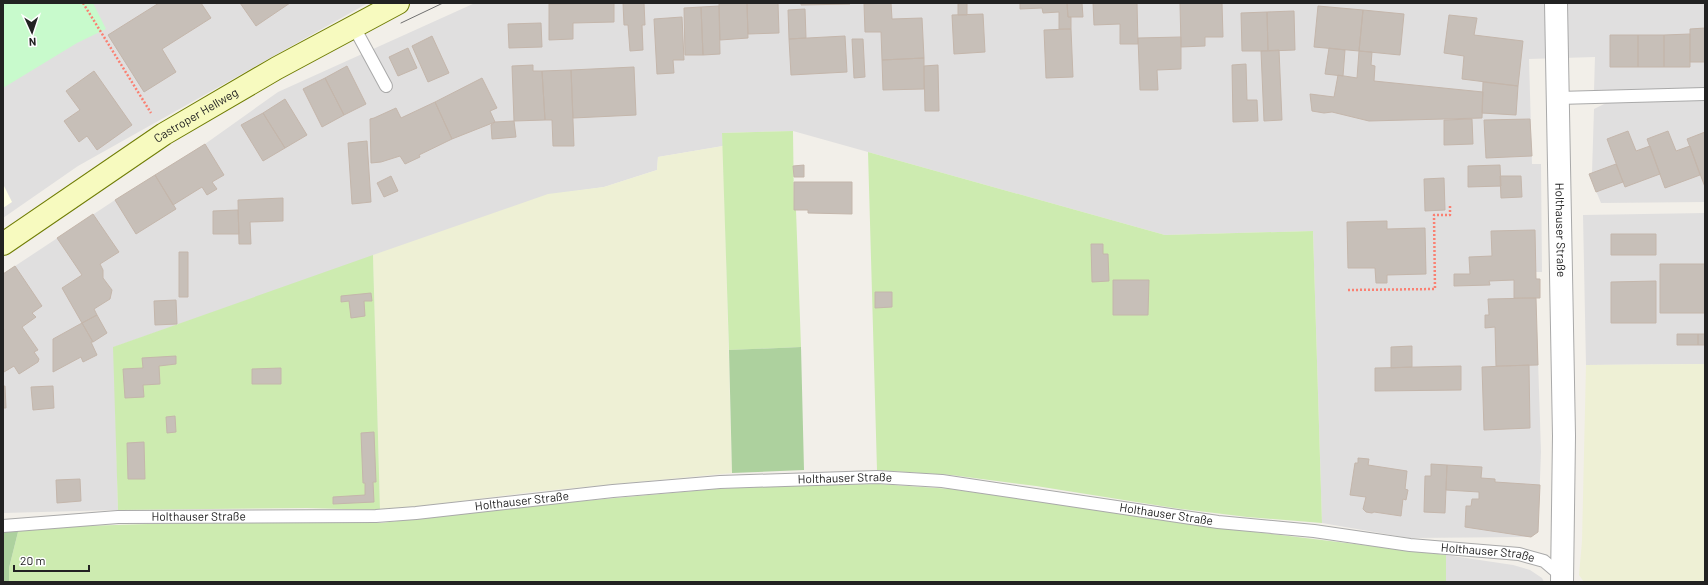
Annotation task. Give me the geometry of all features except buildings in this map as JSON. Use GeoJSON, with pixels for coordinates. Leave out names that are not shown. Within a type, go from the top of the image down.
{"type":"FeatureCollection","features":[{"type":"Feature","properties":{"kind":"main road","name":"Castroper Hellweg"},"geometry":{"type":"LineString","coordinates":[[3,244],[164,134],[277,68],[398,3]]}},
{"type":"Feature","properties":{"kind":"street","name":"Holthauser Straße"},"geometry":{"type":"LineString","coordinates":[[1556,3],[1564,436],[1565,580]]}},
{"type":"Feature","properties":{"kind":"lane"},"geometry":{"type":"LineString","coordinates":[[354,27],[386,86]]}},
{"type":"Feature","properties":{"kind":"lane"},"geometry":{"type":"LineString","coordinates":[[1558,98],[1705,94]]}},
{"type":"Feature","properties":{"kind":"lane","name":"Holthauser Straße"},"geometry":{"type":"LineString","coordinates":[[3,526],[118,518],[376,516],[614,491],[720,482],[876,477],[942,481],[1218,522],[1314,531],[1410,545],[1519,554],[1544,561],[1565,580]]}},
{"type":"Feature","properties":{"kind":"path"},"geometry":{"type":"LineString","coordinates":[[83,3],[164,134]]}},
{"type":"Feature","properties":{"kind":"path"},"geometry":{"type":"LineString","coordinates":[[1348,290],[1435,289],[1434,215],[1450,215],[1450,204]]}},
{"type":"Feature","properties":{"kind":"shaded area"},"geometry":{"type":"Polygon","coordinates":[[[3,3],[368,3],[78,166],[3,218],[3,3]]]}},
{"type":"Feature","properties":{"kind":"shaded area"},"geometry":{"type":"Polygon","coordinates":[[[475,3],[1705,3],[1705,89],[1594,90],[1595,57],[1529,59],[1532,164],[1541,164],[1542,272],[1536,272],[1536,278],[1540,279],[1540,298],[1536,298],[1541,452],[1538,532],[1531,537],[1409,538],[1322,523],[1313,231],[1165,235],[793,131],[722,133],[723,146],[658,157],[657,170],[604,187],[548,195],[114,347],[118,510],[3,513],[3,274],[115,200],[205,144],[278,92],[475,3]]]}},
{"type":"Feature","properties":{"kind":"shaded area"},"geometry":{"type":"Polygon","coordinates":[[[1705,99],[1705,202],[1601,203],[1589,174],[1592,173],[1594,109],[1612,100],[1705,99]]]}},
{"type":"Feature","properties":{"kind":"shaded area"},"geometry":{"type":"Polygon","coordinates":[[[723,146],[732,473],[532,492],[394,510],[380,510],[373,255],[548,194],[604,187],[657,170],[658,157],[723,146]]]}},
{"type":"Feature","properties":{"kind":"shaded area"},"geometry":{"type":"Polygon","coordinates":[[[3,184],[12,202],[3,208],[3,184]]]}},
{"type":"Feature","properties":{"kind":"shaded area"},"geometry":{"type":"Polygon","coordinates":[[[1705,213],[1705,364],[1586,365],[1583,215],[1705,213]]]}},
{"type":"Feature","properties":{"kind":"shaded area"},"geometry":{"type":"Polygon","coordinates":[[[1705,364],[1705,582],[1584,582],[1579,575],[1582,541],[1586,365],[1705,364]]]}},
{"type":"Feature","properties":{"kind":"shaded area"},"geometry":{"type":"Polygon","coordinates":[[[1446,555],[1513,565],[1530,570],[1542,578],[1544,582],[1446,582],[1446,555]]]}},
{"type":"Feature","properties":{"kind":"green space"},"geometry":{"type":"Polygon","coordinates":[[[3,3],[93,3],[106,29],[77,43],[3,88],[3,3]]]}},
{"type":"Feature","properties":{"kind":"green space"},"geometry":{"type":"Polygon","coordinates":[[[793,131],[794,209],[796,210],[801,347],[729,350],[722,133],[793,131]]]}},
{"type":"Feature","properties":{"kind":"green space"},"geometry":{"type":"Polygon","coordinates":[[[868,152],[1165,235],[1313,231],[1322,523],[1247,517],[1174,508],[1036,486],[951,475],[877,470],[868,152]]]}},
{"type":"Feature","properties":{"kind":"green space"},"geometry":{"type":"Polygon","coordinates":[[[373,255],[380,510],[307,508],[118,510],[113,347],[373,255]]]}},
{"type":"Feature","properties":{"kind":"green space"},"geometry":{"type":"Polygon","coordinates":[[[801,347],[804,470],[732,473],[729,350],[801,347]]]}},
{"type":"Feature","properties":{"kind":"green space"},"geometry":{"type":"Polygon","coordinates":[[[879,484],[951,489],[1248,531],[1446,555],[1446,582],[9,582],[9,568],[19,528],[245,521],[381,523],[516,507],[715,489],[806,485],[879,484]]]}},
{"type":"Feature","properties":{"kind":"green space"},"geometry":{"type":"Polygon","coordinates":[[[19,528],[9,568],[9,582],[3,582],[3,531],[19,528]]]}},
{"type":"Feature","properties":{"kind":"tram line"},"geometry":{"type":"LineString","coordinates":[[401,23],[443,3]]}}]}
